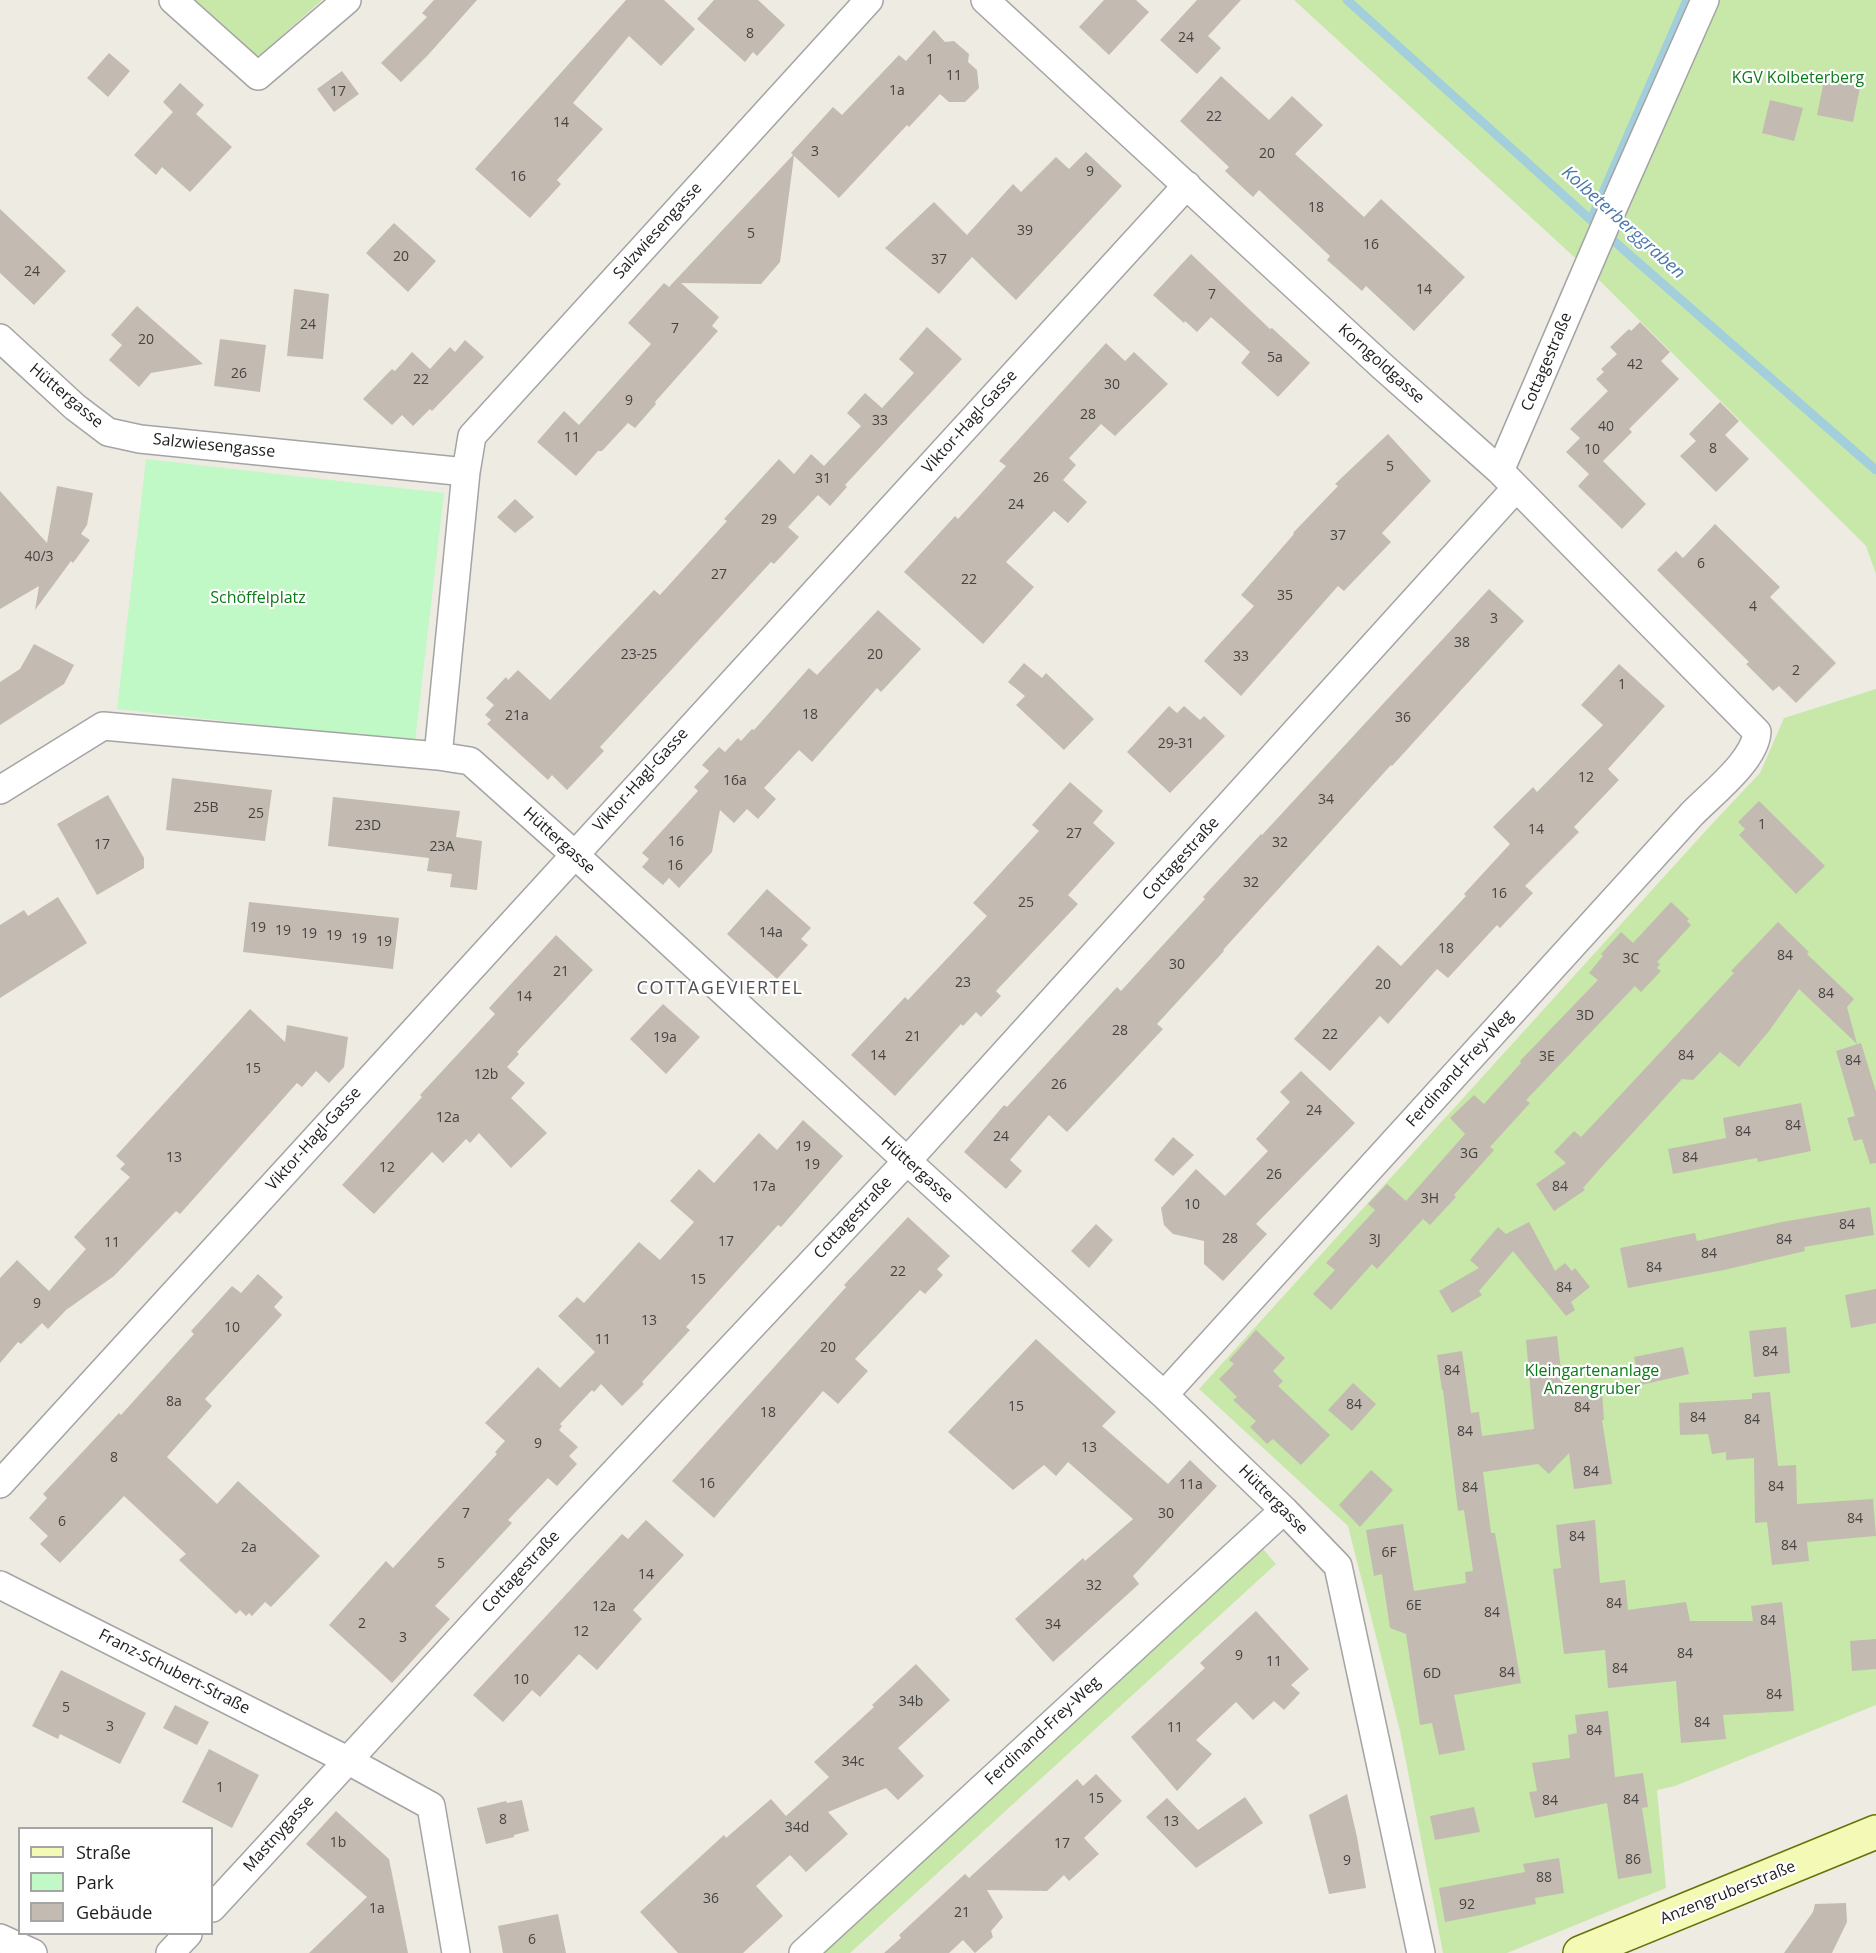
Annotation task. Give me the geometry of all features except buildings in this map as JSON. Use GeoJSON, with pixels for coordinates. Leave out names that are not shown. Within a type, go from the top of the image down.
{"type":"FeatureCollection","features":[{"type":"Feature","properties":{"kind":"street"},"geometry":{"type":"LineString","coordinates":[[173,0],[258,76],[347,0]]}},
{"type":"Feature","properties":{"kind":"street","name":"Salzwiesengasse"},"geometry":{"type":"LineString","coordinates":[[438,756],[466,472],[472,436],[869,0]]}},
{"type":"Feature","properties":{"kind":"street","name":"Korngoldgasse"},"geometry":{"type":"LineString","coordinates":[[985,0],[1508,480],[1757,732],[1756,744]]}},
{"type":"Feature","properties":{"kind":"street","name":"Cottagestraße"},"geometry":{"type":"LineString","coordinates":[[348,1760],[907,1161],[1508,480],[1594,252],[1705,0]]}},
{"type":"Feature","properties":{"kind":"street","name":"Viktor-Hagl-Gasse"},"geometry":{"type":"LineString","coordinates":[[0,1484],[1187,184]]}},
{"type":"Feature","properties":{"kind":"street","name":"Hüttergasse"},"geometry":{"type":"LineString","coordinates":[[0,338],[75,407],[108,432],[140,439]]}},
{"type":"Feature","properties":{"kind":"street","name":"Salzwiesengasse"},"geometry":{"type":"LineString","coordinates":[[140,439],[466,472]]}},
{"type":"Feature","properties":{"kind":"street","name":"Hüttergasse"},"geometry":{"type":"LineString","coordinates":[[0,790],[103,726],[438,756],[470,761],[1164,1395],[1284,1510],[1338,1566],[1421,1953]]}},
{"type":"Feature","properties":{"kind":"street","name":"Ferdinand-Frey-Weg"},"geometry":{"type":"LineString","coordinates":[[1164,1395],[1691,815],[1746,760],[1756,744]]}},
{"type":"Feature","properties":{"kind":"street","name":"Ferdinand-Frey-Weg"},"geometry":{"type":"LineString","coordinates":[[803,1953],[1284,1510]]}},
{"type":"Feature","properties":{"kind":"street","name":"Franz-Schubert-Straße"},"geometry":{"type":"LineString","coordinates":[[0,1585],[348,1760]]}},
{"type":"Feature","properties":{"kind":"street"},"geometry":{"type":"LineString","coordinates":[[348,1760],[431,1806],[456,1953]]}},
{"type":"Feature","properties":{"kind":"street","name":"Mastnygasse"},"geometry":{"type":"LineString","coordinates":[[213,1907],[348,1760]]}},
{"type":"Feature","properties":{"kind":"street","name":"Anzengruberstraße"},"geometry":{"type":"LineString","coordinates":[[1580,1953],[1876,1832]]}},
{"type":"Feature","properties":{"kind":"street"},"geometry":{"type":"LineString","coordinates":[[170,1953],[187,1935]]}},
{"type":"Feature","properties":{"kind":"street"},"geometry":{"type":"LineString","coordinates":[[0,1938],[33,1953]]}},
{"type":"Feature","properties":{"kind":"green space"},"geometry":{"type":"Polygon","coordinates":[[[190,0],[322,0],[260,55],[250,54],[190,0]]]}},
{"type":"Feature","properties":{"kind":"green space","name":"KGV Kolbeterberg"},"geometry":{"type":"Polygon","coordinates":[[[1294,0],[1876,0],[1876,574],[1866,546],[1596,277],[1294,0]]]}},
{"type":"Feature","properties":{"kind":"green space","name":"Schöffelplatz"},"geometry":{"type":"Polygon","coordinates":[[[146,459],[444,493],[415,742],[117,709],[146,459]]]}},
{"type":"Feature","properties":{"kind":"green space","name":"Kleingartenanlage Anzengruber"},"geometry":{"type":"Polygon","coordinates":[[[1876,689],[1876,1705],[1675,1786],[1657,1790],[1666,1888],[1507,1953],[1443,1953],[1400,1731],[1348,1526],[1199,1389],[1760,773],[1784,718],[1876,689]]]}},
{"type":"Feature","properties":{"kind":"green space"},"geometry":{"type":"Polygon","coordinates":[[[1263,1549],[1276,1564],[850,1953],[824,1953],[1263,1549]]]}},
{"type":"Feature","properties":{"kind":"waterway","name":"Kolbeterberggraben"},"geometry":{"type":"LineString","coordinates":[[1347,0],[1624,250],[1876,470]]}},
{"type":"Feature","properties":{"kind":"waterway"},"geometry":{"type":"LineString","coordinates":[[1591,220],[1687,0]]}},
{"type":"Feature","properties":{"kind":"district","name":"COTTAGEVIERTEL"},"geometry":{"type":"Point","coordinates":[720,989]}}]}
